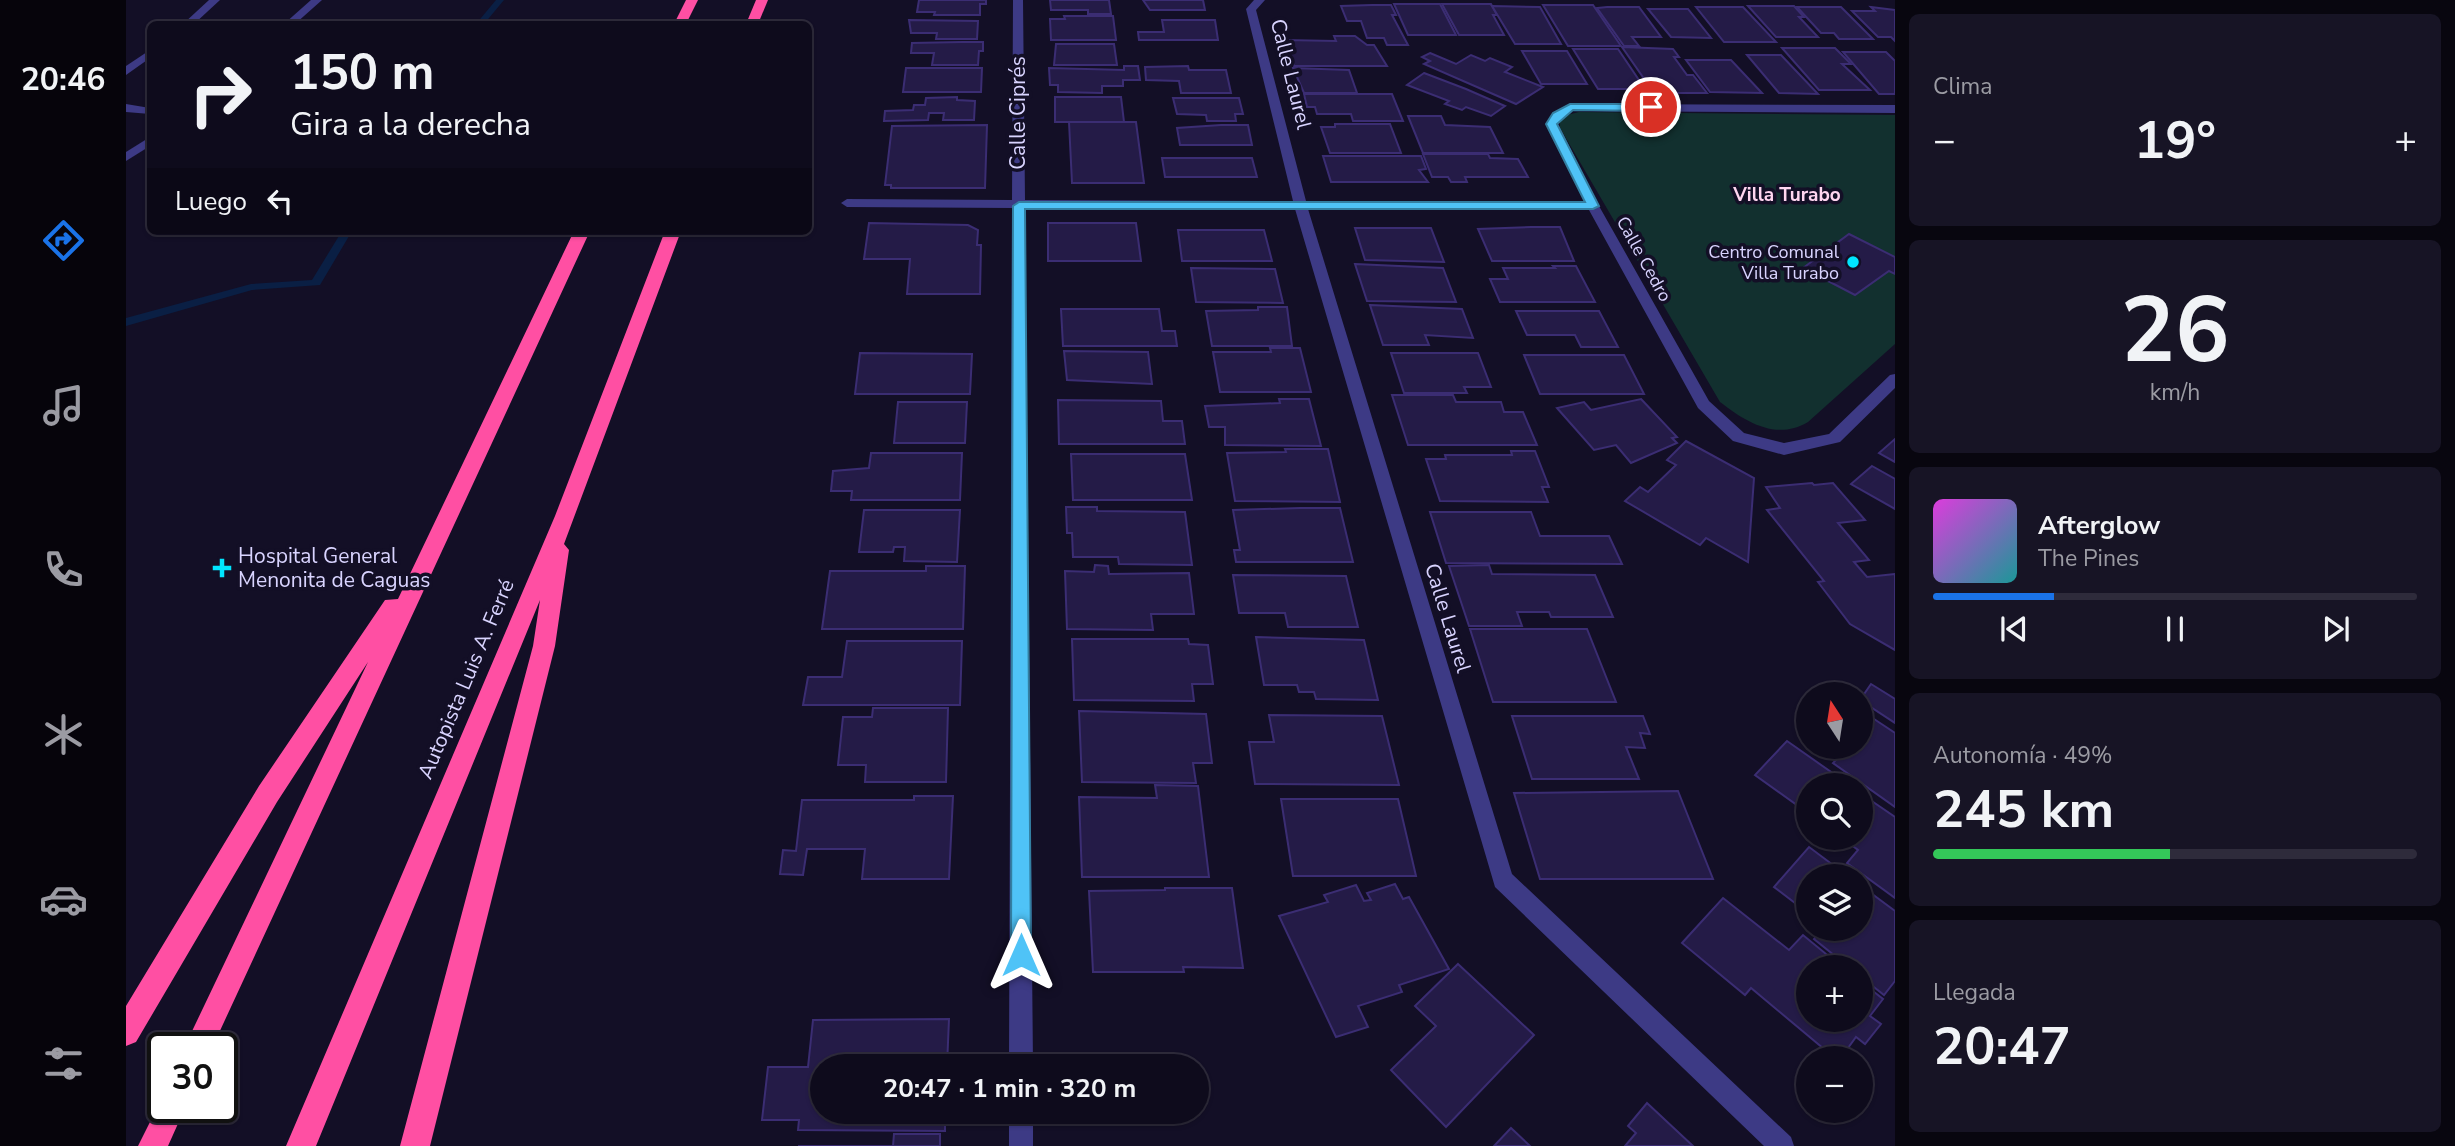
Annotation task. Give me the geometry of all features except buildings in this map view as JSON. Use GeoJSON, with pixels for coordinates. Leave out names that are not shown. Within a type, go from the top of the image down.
{"type":"FeatureCollection","features":[{"type":"Feature","properties":{"kind":"highway"},"geometry":{"type":"LineString","coordinates":[[682,21],[692,0]]}},
{"type":"Feature","properties":{"kind":"highway"},"geometry":{"type":"LineString","coordinates":[[753,21],[762,0]]}},
{"type":"Feature","properties":{"kind":"highway"},"geometry":{"type":"LineString","coordinates":[[205,1032],[580,235]]}},
{"type":"Feature","properties":{"kind":"highway","name":"Autopista Luis A. Ferré"},"geometry":{"type":"LineString","coordinates":[[301,1146],[565,516],[671,235]]}},
{"type":"Feature","properties":{"kind":"highway"},"geometry":{"type":"LineString","coordinates":[[415,1146],[544,646],[565,516]]}},
{"type":"Feature","properties":{"kind":"highway"},"geometry":{"type":"LineString","coordinates":[[126,1032],[268,794],[433,545]]}},
{"type":"Feature","properties":{"kind":"highway"},"geometry":{"type":"LineString","coordinates":[[153,1146],[163,1123]]}},
{"type":"Feature","properties":{"kind":"street"},"geometry":{"type":"LineString","coordinates":[[191,21],[215,0]]}},
{"type":"Feature","properties":{"kind":"street"},"geometry":{"type":"LineString","coordinates":[[292,21],[317,0]]}},
{"type":"Feature","properties":{"kind":"street","name":"Calle Ciprés"},"geometry":{"type":"LineString","coordinates":[[1017,0],[1021,1054]]}},
{"type":"Feature","properties":{"kind":"street","name":"Calle Laurel"},"geometry":{"type":"LineString","coordinates":[[1259,0],[1251,9],[1301,206],[1503,880],[1782,1146]]}},
{"type":"Feature","properties":{"kind":"street"},"geometry":{"type":"LineString","coordinates":[[126,72],[147,55]]}},
{"type":"Feature","properties":{"kind":"street","name":"Calle Cedro"},"geometry":{"type":"LineString","coordinates":[[1895,109],[1570,107],[1557,115],[1552,124],[1593,206],[1703,404],[1739,437],[1784,449],[1834,438],[1895,379]]}},
{"type":"Feature","properties":{"kind":"street"},"geometry":{"type":"LineString","coordinates":[[126,108],[147,111]]}},
{"type":"Feature","properties":{"kind":"street"},"geometry":{"type":"LineString","coordinates":[[126,157],[147,143]]}},
{"type":"Feature","properties":{"kind":"street"},"geometry":{"type":"LineString","coordinates":[[847,204],[1593,206]]}},
{"type":"Feature","properties":{"kind":"street"},"geometry":{"type":"LineString","coordinates":[[1021,1124],[1021,1146]]}},
{"type":"Feature","properties":{"kind":"green space"},"geometry":{"type":"Polygon","coordinates":[[[1579,112],[1895,115],[1895,344],[1808,422],[1796,427],[1784,430],[1762,427],[1720,402],[1560,128],[1560,122],[1567,115],[1579,112]]]}},
{"type":"Feature","properties":{"kind":"waterway"},"geometry":{"type":"LineString","coordinates":[[482,21],[500,0]]}},
{"type":"Feature","properties":{"kind":"waterway"},"geometry":{"type":"LineString","coordinates":[[126,322],[251,287],[316,283],[345,235]]}},
{"type":"Feature","properties":{"kind":"place","name":"Centro Comunal Villa Turabo"},"geometry":{"type":"Point","coordinates":[1853,262]}},
{"type":"Feature","properties":{"kind":"place","name":"Hospital General Menonita de Caguas"},"geometry":{"type":"Point","coordinates":[222,568]}},
{"type":"Feature","properties":{"kind":"district","name":"Villa Turabo"},"geometry":{"type":"Point","coordinates":[1787,195]}},
{"type":"Feature","properties":{"kind":"route"},"geometry":{"type":"LineString","coordinates":[[1021,955],[1019,206],[1593,206],[1552,124],[1557,115],[1570,107],[1651,107]]}}]}
